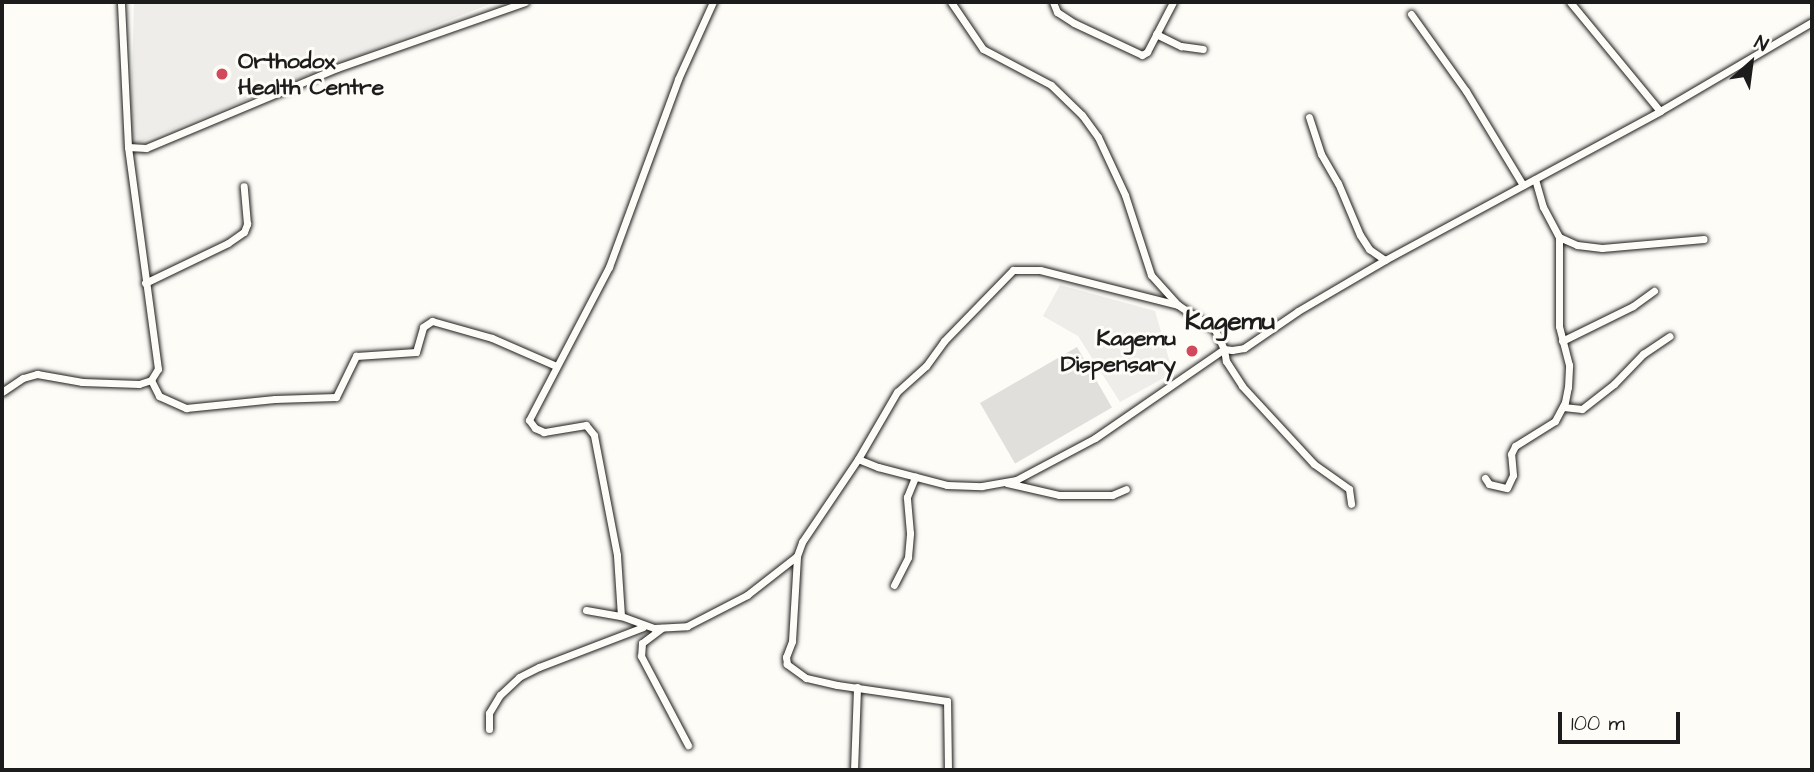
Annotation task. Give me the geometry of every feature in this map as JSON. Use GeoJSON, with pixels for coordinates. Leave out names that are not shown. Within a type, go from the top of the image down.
{"type":"FeatureCollection","features":[{"type":"Feature","properties":{"kind":"street"},"geometry":{"type":"LineString","coordinates":[[2,392],[23,378],[37,374],[89,382],[138,384],[151,380],[159,362],[145,283],[128,147],[121,2]]}},
{"type":"Feature","properties":{"kind":"street"},"geometry":{"type":"LineString","coordinates":[[128,147],[146,148],[337,68],[525,2]]}},
{"type":"Feature","properties":{"kind":"street"},"geometry":{"type":"LineString","coordinates":[[621,615],[617,555],[594,435],[586,425],[544,432],[530,422],[531,413],[609,267],[678,79],[713,2]]}},
{"type":"Feature","properties":{"kind":"street"},"geometry":{"type":"LineString","coordinates":[[951,2],[983,49],[1051,85],[1069,100],[1090,126],[1125,195],[1152,275],[1178,305],[1215,330],[1224,349],[1226,361],[1242,386],[1319,470],[1349,489],[1351,504]]}},
{"type":"Feature","properties":{"kind":"street"},"geometry":{"type":"LineString","coordinates":[[1053,2],[1065,18],[1136,54],[1145,54],[1172,2]]}},
{"type":"Feature","properties":{"kind":"street"},"geometry":{"type":"LineString","coordinates":[[1570,2],[1660,111]]}},
{"type":"Feature","properties":{"kind":"street"},"geometry":{"type":"LineString","coordinates":[[1411,14],[1466,91],[1523,185]]}},
{"type":"Feature","properties":{"kind":"street"},"geometry":{"type":"LineString","coordinates":[[858,459],[915,477],[956,486],[1005,482],[1071,453],[1224,349],[1244,348],[1298,311],[1385,260],[1660,111],[1812,22]]}},
{"type":"Feature","properties":{"kind":"street"},"geometry":{"type":"LineString","coordinates":[[1156,34],[1181,46],[1203,49]]}},
{"type":"Feature","properties":{"kind":"street"},"geometry":{"type":"LineString","coordinates":[[1309,117],[1321,154],[1338,183],[1360,235],[1369,249],[1385,260]]}},
{"type":"Feature","properties":{"kind":"street"},"geometry":{"type":"LineString","coordinates":[[1485,478],[1489,484],[1507,488],[1511,482],[1511,454],[1516,446],[1546,429],[1563,407],[1569,373],[1559,326],[1559,237],[1543,207],[1535,180]]}},
{"type":"Feature","properties":{"kind":"street"},"geometry":{"type":"LineString","coordinates":[[145,283],[228,243],[244,232],[247,224],[244,186]]}},
{"type":"Feature","properties":{"kind":"street"},"geometry":{"type":"LineString","coordinates":[[1559,237],[1577,245],[1602,247],[1704,239]]}},
{"type":"Feature","properties":{"kind":"street"},"geometry":{"type":"LineString","coordinates":[[948,770],[947,701],[806,678],[786,664],[792,641],[796,556],[802,542],[858,459],[897,392],[926,366],[944,341],[1013,270],[1040,270],[1178,305]]}},
{"type":"Feature","properties":{"kind":"street"},"geometry":{"type":"LineString","coordinates":[[1562,341],[1633,306],[1654,291]]}},
{"type":"Feature","properties":{"kind":"street"},"geometry":{"type":"LineString","coordinates":[[151,380],[159,396],[186,408],[275,399],[336,397],[356,356],[416,352],[424,327],[429,321],[492,338],[556,366]]}},
{"type":"Feature","properties":{"kind":"street"},"geometry":{"type":"LineString","coordinates":[[1563,407],[1582,410],[1614,384],[1643,354],[1670,336]]}},
{"type":"Feature","properties":{"kind":"street"},"geometry":{"type":"LineString","coordinates":[[894,585],[908,557],[910,533],[907,497],[915,477]]}},
{"type":"Feature","properties":{"kind":"street"},"geometry":{"type":"LineString","coordinates":[[1005,482],[1043,494],[1059,495],[1112,495],[1126,489]]}},
{"type":"Feature","properties":{"kind":"street"},"geometry":{"type":"LineString","coordinates":[[489,729],[489,713],[500,695],[519,677],[646,626],[687,626],[699,622],[747,595],[796,556]]}},
{"type":"Feature","properties":{"kind":"street"},"geometry":{"type":"LineString","coordinates":[[586,610],[621,615],[646,626]]}},
{"type":"Feature","properties":{"kind":"street"},"geometry":{"type":"LineString","coordinates":[[666,626],[642,643],[641,656],[688,745]]}},
{"type":"Feature","properties":{"kind":"street"},"geometry":{"type":"LineString","coordinates":[[854,770],[857,688]]}},
{"type":"Feature","properties":{"kind":"shaded area","name":"Orthodox Health Centre"},"geometry":{"type":"Polygon","coordinates":[[[134,2],[495,2],[130,146],[134,2]]]}},
{"type":"Feature","properties":{"kind":"shaded area"},"geometry":{"type":"Polygon","coordinates":[[[1060,285],[1155,311],[1173,373],[1120,402],[1078,336],[1043,316],[1060,285]]]}},
{"type":"Feature","properties":{"kind":"shaded area"},"geometry":{"type":"Polygon","coordinates":[[[1077,347],[1112,408],[1015,464],[980,403],[1077,347]]]}},
{"type":"Feature","properties":{"kind":"place","name":"Orthodox Health Centre"},"geometry":{"type":"Point","coordinates":[222,74]}},
{"type":"Feature","properties":{"kind":"place","name":"Kagemu Dispensary"},"geometry":{"type":"Point","coordinates":[1192,351]}},
{"type":"Feature","properties":{"kind":"district","name":"Kagemu"},"geometry":{"type":"Point","coordinates":[1230,322]}}]}
